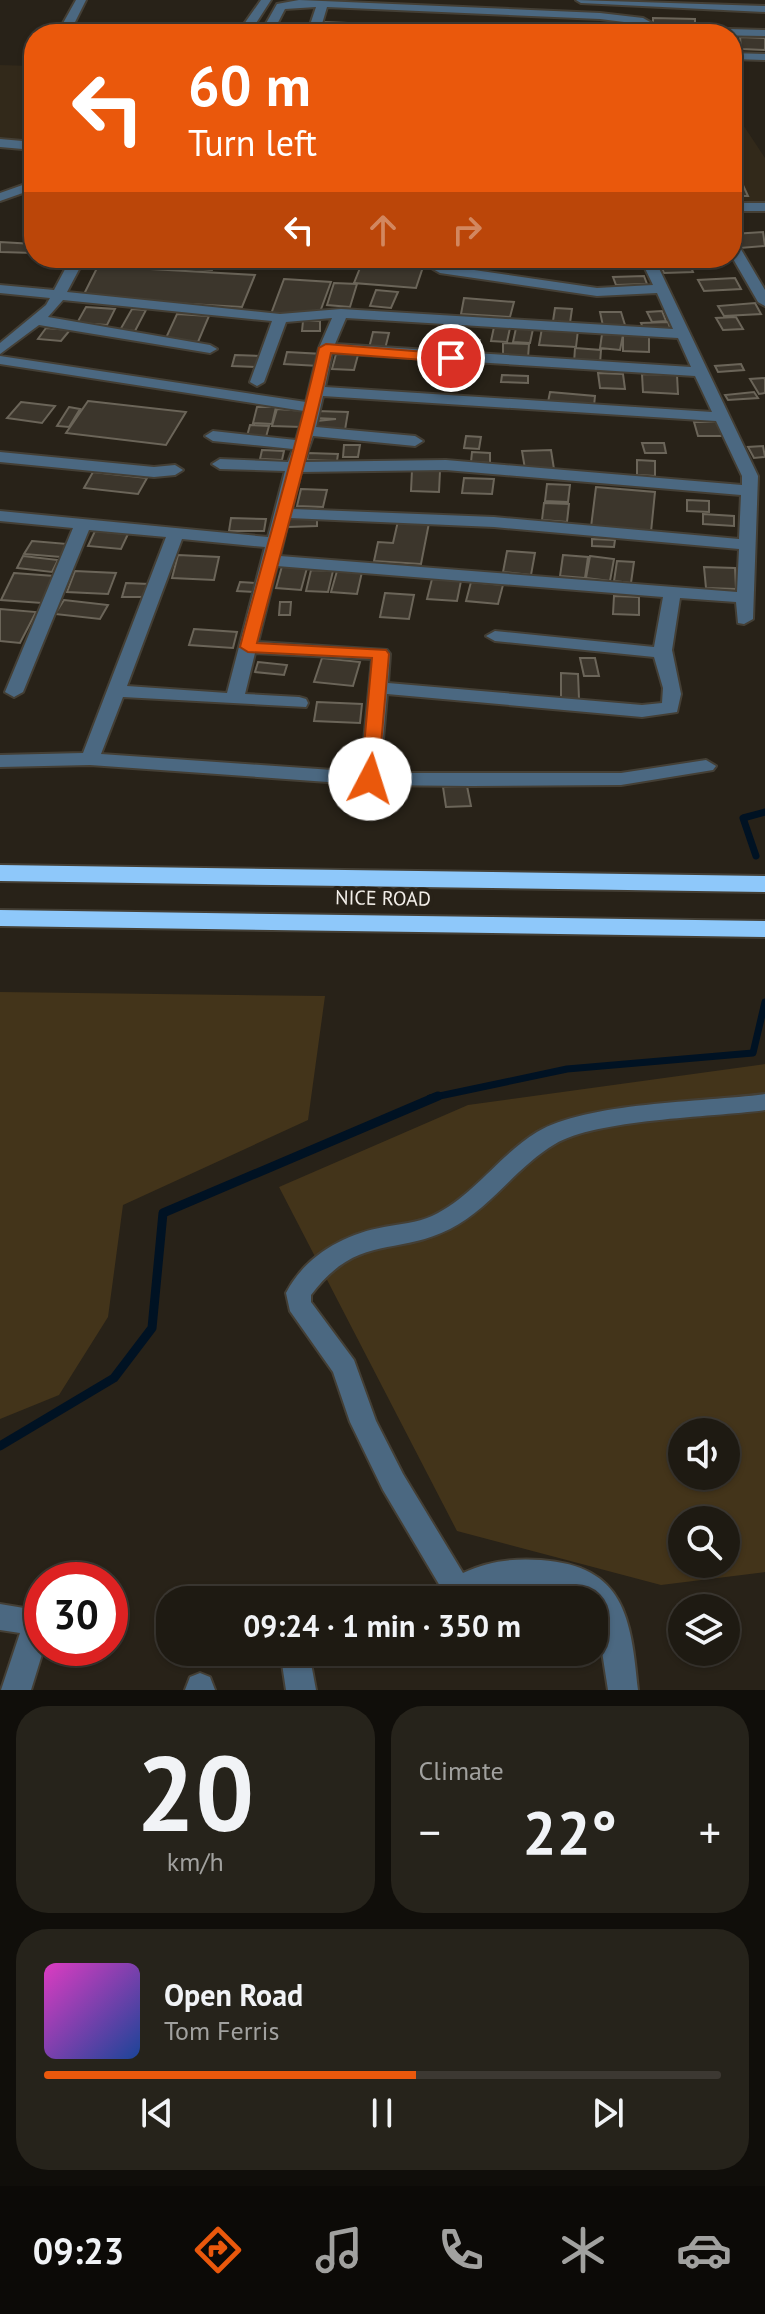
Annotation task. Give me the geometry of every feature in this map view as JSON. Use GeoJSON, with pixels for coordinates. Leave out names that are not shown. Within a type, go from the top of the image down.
{"type":"FeatureCollection","features":[{"type":"Feature","properties":{"kind":"highway","name":"NICE ROAD"},"geometry":{"type":"LineString","coordinates":[[0,873],[765,884]]}},
{"type":"Feature","properties":{"kind":"highway","name":"NICE ROAD"},"geometry":{"type":"LineString","coordinates":[[0,918],[765,929]]}},
{"type":"Feature","properties":{"kind":"street"},"geometry":{"type":"LineString","coordinates":[[68,24],[81,0]]}},
{"type":"Feature","properties":{"kind":"street"},"geometry":{"type":"LineString","coordinates":[[250,24],[266,0]]}},
{"type":"Feature","properties":{"kind":"street"},"geometry":{"type":"LineString","coordinates":[[581,0],[765,9]]}},
{"type":"Feature","properties":{"kind":"street"},"geometry":{"type":"LineString","coordinates":[[271,24],[281,6],[323,3],[600,16],[647,24]]}},
{"type":"Feature","properties":{"kind":"street"},"geometry":{"type":"LineString","coordinates":[[316,24],[323,3]]}},
{"type":"Feature","properties":{"kind":"street"},"geometry":{"type":"LineString","coordinates":[[742,33],[765,33]]}},
{"type":"Feature","properties":{"kind":"street"},"geometry":{"type":"LineString","coordinates":[[742,56],[765,57]]}},
{"type":"Feature","properties":{"kind":"street"},"geometry":{"type":"LineString","coordinates":[[0,143],[24,145]]}},
{"type":"Feature","properties":{"kind":"street"},"geometry":{"type":"LineString","coordinates":[[0,197],[24,189]]}},
{"type":"Feature","properties":{"kind":"street"},"geometry":{"type":"LineString","coordinates":[[742,207],[765,207]]}},
{"type":"Feature","properties":{"kind":"street"},"geometry":{"type":"LineString","coordinates":[[742,263],[765,302]]}},
{"type":"Feature","properties":{"kind":"street"},"geometry":{"type":"LineString","coordinates":[[0,350],[52,307],[72,268]]}},
{"type":"Feature","properties":{"kind":"street"},"geometry":{"type":"LineString","coordinates":[[652,268],[755,481],[747,545],[744,619]]}},
{"type":"Feature","properties":{"kind":"street"},"geometry":{"type":"LineString","coordinates":[[440,269],[597,292],[662,289]]}},
{"type":"Feature","properties":{"kind":"street"},"geometry":{"type":"LineString","coordinates":[[0,289],[280,318],[341,313],[683,334]]}},
{"type":"Feature","properties":{"kind":"street"},"geometry":{"type":"LineString","coordinates":[[235,698],[326,348],[341,313]]}},
{"type":"Feature","properties":{"kind":"street"},"geometry":{"type":"LineString","coordinates":[[257,382],[280,318]]}},
{"type":"Feature","properties":{"kind":"street"},"geometry":{"type":"LineString","coordinates":[[38,320],[210,349]]}},
{"type":"Feature","properties":{"kind":"street"},"geometry":{"type":"LineString","coordinates":[[326,348],[701,372]]}},
{"type":"Feature","properties":{"kind":"street"},"geometry":{"type":"LineString","coordinates":[[0,360],[312,399],[722,417]]}},
{"type":"Feature","properties":{"kind":"street"},"geometry":{"type":"LineString","coordinates":[[213,436],[415,441]]}},
{"type":"Feature","properties":{"kind":"street"},"geometry":{"type":"LineString","coordinates":[[0,457],[154,472],[175,470]]}},
{"type":"Feature","properties":{"kind":"street"},"geometry":{"type":"LineString","coordinates":[[220,464],[294,467],[446,465],[755,481]]}},
{"type":"Feature","properties":{"kind":"street"},"geometry":{"type":"LineString","coordinates":[[282,513],[494,522],[747,545]]}},
{"type":"Feature","properties":{"kind":"street"},"geometry":{"type":"LineString","coordinates":[[1,518],[176,532],[272,551],[745,598]]}},
{"type":"Feature","properties":{"kind":"street"},"geometry":{"type":"LineString","coordinates":[[14,692],[83,523]]}},
{"type":"Feature","properties":{"kind":"street"},"geometry":{"type":"LineString","coordinates":[[90,759],[176,532]]}},
{"type":"Feature","properties":{"kind":"street"},"geometry":{"type":"LineString","coordinates":[[377,688],[659,711],[670,708],[674,698],[672,678],[664,653],[673,592]]}},
{"type":"Feature","properties":{"kind":"street"},"geometry":{"type":"LineString","coordinates":[[495,636],[664,653]]}},
{"type":"Feature","properties":{"kind":"street"},"geometry":{"type":"LineString","coordinates":[[248,647],[381,654],[370,779]]}},
{"type":"Feature","properties":{"kind":"street"},"geometry":{"type":"LineString","coordinates":[[116,691],[299,703]]}},
{"type":"Feature","properties":{"kind":"street"},"geometry":{"type":"LineString","coordinates":[[0,761],[90,759],[370,779],[621,779],[706,766]]}},
{"type":"Feature","properties":{"kind":"street"},"geometry":{"type":"LineString","coordinates":[[445,1586],[363,1422],[345,1368],[299,1304],[298,1293],[331,1258],[349,1249],[372,1238],[437,1224],[455,1215],[530,1150],[560,1130],[641,1115],[765,1102]]}},
{"type":"Feature","properties":{"kind":"street"},"geometry":{"type":"LineString","coordinates":[[467,1586],[486,1576],[529,1572],[565,1575],[592,1586]]}},
{"type":"Feature","properties":{"kind":"street"},"geometry":{"type":"LineString","coordinates":[[608,1608],[623,1690]]}},
{"type":"Feature","properties":{"kind":"street"},"geometry":{"type":"LineString","coordinates":[[0,1617],[38,1623],[16,1690]]}},
{"type":"Feature","properties":{"kind":"street"},"geometry":{"type":"LineString","coordinates":[[297,1666],[301,1690]]}},
{"type":"Feature","properties":{"kind":"shaded area"},"geometry":{"type":"Polygon","coordinates":[[[0,65],[24,66],[24,140],[0,137],[0,65]]]}},
{"type":"Feature","properties":{"kind":"shaded area"},"geometry":{"type":"Polygon","coordinates":[[[742,123],[765,158],[765,202],[742,201],[742,123]]]}},
{"type":"Feature","properties":{"kind":"shaded area"},"geometry":{"type":"Polygon","coordinates":[[[0,992],[325,996],[308,1120],[123,1205],[108,1317],[59,1395],[0,1419],[0,992]]]}},
{"type":"Feature","properties":{"kind":"shaded area"},"geometry":{"type":"Polygon","coordinates":[[[765,1064],[765,1572],[740,1575],[740,1506],[668,1506],[668,1578],[717,1578],[661,1585],[457,1531],[279,1187],[468,1105],[765,1064]]]}},
{"type":"Feature","properties":{"kind":"building"},"geometry":{"type":"Polygon","coordinates":[[[653,18],[695,19],[695,24],[653,24],[653,18]]]}},
{"type":"Feature","properties":{"kind":"building"},"geometry":{"type":"Polygon","coordinates":[[[320,22],[376,24],[319,24],[320,22]]]}},
{"type":"Feature","properties":{"kind":"building"},"geometry":{"type":"Polygon","coordinates":[[[742,37],[765,38],[765,50],[742,49],[742,37]]]}},
{"type":"Feature","properties":{"kind":"building"},"geometry":{"type":"Polygon","coordinates":[[[763,232],[765,246],[742,248],[742,233],[763,232]]]}},
{"type":"Feature","properties":{"kind":"building"},"geometry":{"type":"Polygon","coordinates":[[[0,242],[24,243],[24,253],[0,252],[0,242]]]}},
{"type":"Feature","properties":{"kind":"building"},"geometry":{"type":"Polygon","coordinates":[[[97,268],[255,275],[242,307],[82,298],[97,268]]]}},
{"type":"Feature","properties":{"kind":"building"},"geometry":{"type":"Polygon","coordinates":[[[360,268],[423,268],[416,288],[354,283],[360,268]]]}},
{"type":"Feature","properties":{"kind":"building"},"geometry":{"type":"Polygon","coordinates":[[[662,268],[691,268],[693,272],[664,273],[662,268]]]}},
{"type":"Feature","properties":{"kind":"building"},"geometry":{"type":"Polygon","coordinates":[[[644,276],[647,284],[616,285],[613,277],[644,276]]]}},
{"type":"Feature","properties":{"kind":"building"},"geometry":{"type":"Polygon","coordinates":[[[735,278],[741,289],[704,291],[698,280],[735,278]]]}},
{"type":"Feature","properties":{"kind":"building"},"geometry":{"type":"Polygon","coordinates":[[[284,279],[331,282],[320,312],[271,314],[284,279]]]}},
{"type":"Feature","properties":{"kind":"building"},"geometry":{"type":"Polygon","coordinates":[[[334,283],[357,284],[350,307],[327,305],[334,283]]]}},
{"type":"Feature","properties":{"kind":"building"},"geometry":{"type":"Polygon","coordinates":[[[376,290],[398,292],[391,308],[370,306],[376,290]]]}},
{"type":"Feature","properties":{"kind":"building"},"geometry":{"type":"Polygon","coordinates":[[[464,298],[514,302],[510,317],[461,314],[464,298]]]}},
{"type":"Feature","properties":{"kind":"building"},"geometry":{"type":"Polygon","coordinates":[[[755,303],[761,314],[724,316],[718,306],[755,303]]]}},
{"type":"Feature","properties":{"kind":"building"},"geometry":{"type":"Polygon","coordinates":[[[86,307],[115,309],[107,325],[77,323],[86,307]]]}},
{"type":"Feature","properties":{"kind":"building"},"geometry":{"type":"Polygon","coordinates":[[[555,308],[572,309],[570,323],[553,321],[555,308]]]}},
{"type":"Feature","properties":{"kind":"building"},"geometry":{"type":"Polygon","coordinates":[[[132,309],[146,310],[135,331],[120,330],[132,309]]]}},
{"type":"Feature","properties":{"kind":"building"},"geometry":{"type":"Polygon","coordinates":[[[662,311],[666,321],[652,322],[647,312],[662,311]]]}},
{"type":"Feature","properties":{"kind":"building"},"geometry":{"type":"Polygon","coordinates":[[[600,312],[621,312],[625,325],[603,326],[600,312]]]}},
{"type":"Feature","properties":{"kind":"building"},"geometry":{"type":"Polygon","coordinates":[[[177,314],[209,316],[198,342],[165,340],[177,314]]]}},
{"type":"Feature","properties":{"kind":"building"},"geometry":{"type":"Polygon","coordinates":[[[736,317],[743,329],[723,330],[716,318],[736,317]]]}},
{"type":"Feature","properties":{"kind":"building"},"geometry":{"type":"Polygon","coordinates":[[[303,321],[320,321],[320,331],[302,331],[303,321]]]}},
{"type":"Feature","properties":{"kind":"building"},"geometry":{"type":"Polygon","coordinates":[[[668,322],[670,328],[643,328],[641,323],[668,322]]]}},
{"type":"Feature","properties":{"kind":"building"},"geometry":{"type":"Polygon","coordinates":[[[494,327],[510,328],[507,342],[491,341],[494,327]]]}},
{"type":"Feature","properties":{"kind":"building"},"geometry":{"type":"Polygon","coordinates":[[[46,328],[70,330],[61,341],[38,339],[46,328]]]}},
{"type":"Feature","properties":{"kind":"building"},"geometry":{"type":"Polygon","coordinates":[[[516,328],[533,329],[530,343],[513,342],[516,328]]]}},
{"type":"Feature","properties":{"kind":"building"},"geometry":{"type":"Polygon","coordinates":[[[542,328],[578,330],[576,347],[539,345],[542,328]]]}},
{"type":"Feature","properties":{"kind":"building"},"geometry":{"type":"Polygon","coordinates":[[[373,332],[389,333],[385,349],[369,348],[373,332]]]}},
{"type":"Feature","properties":{"kind":"building"},"geometry":{"type":"Polygon","coordinates":[[[602,334],[623,335],[620,350],[600,348],[602,334]]]}},
{"type":"Feature","properties":{"kind":"building"},"geometry":{"type":"Polygon","coordinates":[[[623,335],[649,336],[649,352],[623,351],[623,335]]]}},
{"type":"Feature","properties":{"kind":"building"},"geometry":{"type":"Polygon","coordinates":[[[457,339],[480,340],[479,354],[455,353],[457,339]]]}},
{"type":"Feature","properties":{"kind":"building"},"geometry":{"type":"Polygon","coordinates":[[[503,343],[529,344],[528,358],[503,357],[503,343]]]}},
{"type":"Feature","properties":{"kind":"building"},"geometry":{"type":"Polygon","coordinates":[[[575,348],[601,350],[600,364],[574,363],[575,348]]]}},
{"type":"Feature","properties":{"kind":"building"},"geometry":{"type":"Polygon","coordinates":[[[287,352],[323,354],[319,366],[284,364],[287,352]]]}},
{"type":"Feature","properties":{"kind":"building"},"geometry":{"type":"Polygon","coordinates":[[[336,354],[358,355],[354,370],[332,369],[336,354]]]}},
{"type":"Feature","properties":{"kind":"building"},"geometry":{"type":"Polygon","coordinates":[[[235,355],[261,356],[259,367],[232,366],[235,355]]]}},
{"type":"Feature","properties":{"kind":"building"},"geometry":{"type":"Polygon","coordinates":[[[430,360],[455,361],[453,377],[428,376],[430,360]]]}},
{"type":"Feature","properties":{"kind":"building"},"geometry":{"type":"Polygon","coordinates":[[[741,364],[744,370],[718,372],[715,366],[741,364]]]}},
{"type":"Feature","properties":{"kind":"building"},"geometry":{"type":"Polygon","coordinates":[[[598,373],[623,374],[625,389],[600,388],[598,373]]]}},
{"type":"Feature","properties":{"kind":"building"},"geometry":{"type":"Polygon","coordinates":[[[642,374],[677,375],[678,394],[643,392],[642,374]]]}},
{"type":"Feature","properties":{"kind":"building"},"geometry":{"type":"Polygon","coordinates":[[[502,375],[528,376],[528,383],[501,382],[502,375]]]}},
{"type":"Feature","properties":{"kind":"building"},"geometry":{"type":"Polygon","coordinates":[[[765,378],[765,393],[759,394],[750,379],[765,378]]]}},
{"type":"Feature","properties":{"kind":"building"},"geometry":{"type":"Polygon","coordinates":[[[550,392],[595,396],[594,406],[548,402],[550,392]]]}},
{"type":"Feature","properties":{"kind":"building"},"geometry":{"type":"Polygon","coordinates":[[[754,392],[758,398],[728,400],[725,395],[754,392]]]}},
{"type":"Feature","properties":{"kind":"building"},"geometry":{"type":"Polygon","coordinates":[[[88,401],[186,412],[166,445],[66,433],[88,401]]]}},
{"type":"Feature","properties":{"kind":"building"},"geometry":{"type":"Polygon","coordinates":[[[21,402],[55,406],[42,423],[7,418],[21,402]]]}},
{"type":"Feature","properties":{"kind":"building"},"geometry":{"type":"Polygon","coordinates":[[[69,407],[80,409],[69,427],[57,426],[69,407]]]}},
{"type":"Feature","properties":{"kind":"building"},"geometry":{"type":"Polygon","coordinates":[[[257,407],[276,407],[272,424],[253,423],[257,407]]]}},
{"type":"Feature","properties":{"kind":"building"},"geometry":{"type":"Polygon","coordinates":[[[277,409],[306,411],[302,427],[272,426],[277,409]]]}},
{"type":"Feature","properties":{"kind":"building"},"geometry":{"type":"Polygon","coordinates":[[[317,411],[348,412],[345,430],[316,428],[317,421],[336,419],[315,418],[317,411]]]}},
{"type":"Feature","properties":{"kind":"building"},"geometry":{"type":"Polygon","coordinates":[[[694,422],[720,422],[724,436],[698,436],[694,422]]]}},
{"type":"Feature","properties":{"kind":"building"},"geometry":{"type":"Polygon","coordinates":[[[250,425],[269,426],[266,437],[247,436],[250,425]]]}},
{"type":"Feature","properties":{"kind":"building"},"geometry":{"type":"Polygon","coordinates":[[[466,436],[481,437],[479,449],[464,448],[466,436]]]}},
{"type":"Feature","properties":{"kind":"building"},"geometry":{"type":"Polygon","coordinates":[[[642,443],[664,443],[666,453],[645,453],[642,443]]]}},
{"type":"Feature","properties":{"kind":"building"},"geometry":{"type":"Polygon","coordinates":[[[344,445],[360,445],[358,457],[343,457],[344,445]]]}},
{"type":"Feature","properties":{"kind":"building"},"geometry":{"type":"Polygon","coordinates":[[[763,446],[765,457],[754,458],[748,447],[763,446]]]}},
{"type":"Feature","properties":{"kind":"building"},"geometry":{"type":"Polygon","coordinates":[[[262,450],[284,451],[282,460],[260,459],[262,450]]]}},
{"type":"Feature","properties":{"kind":"building"},"geometry":{"type":"Polygon","coordinates":[[[551,450],[554,469],[525,469],[522,451],[551,450]]]}},
{"type":"Feature","properties":{"kind":"building"},"geometry":{"type":"Polygon","coordinates":[[[472,452],[490,453],[490,463],[471,462],[472,452]]]}},
{"type":"Feature","properties":{"kind":"building"},"geometry":{"type":"Polygon","coordinates":[[[308,453],[338,454],[337,461],[307,460],[308,453]]]}},
{"type":"Feature","properties":{"kind":"building"},"geometry":{"type":"Polygon","coordinates":[[[637,460],[655,461],[655,476],[637,475],[637,460]]]}},
{"type":"Feature","properties":{"kind":"building"},"geometry":{"type":"Polygon","coordinates":[[[412,470],[440,471],[439,492],[411,491],[412,470]]]}},
{"type":"Feature","properties":{"kind":"building"},"geometry":{"type":"Polygon","coordinates":[[[93,472],[147,478],[138,494],[84,488],[93,472]]]}},
{"type":"Feature","properties":{"kind":"building"},"geometry":{"type":"Polygon","coordinates":[[[464,478],[494,479],[492,494],[462,493],[464,478]]]}},
{"type":"Feature","properties":{"kind":"building"},"geometry":{"type":"Polygon","coordinates":[[[547,484],[570,485],[568,502],[545,501],[547,484]]]}},
{"type":"Feature","properties":{"kind":"building"},"geometry":{"type":"Polygon","coordinates":[[[596,487],[655,492],[651,532],[591,527],[596,487]]]}},
{"type":"Feature","properties":{"kind":"building"},"geometry":{"type":"Polygon","coordinates":[[[301,489],[327,490],[323,507],[297,506],[301,489]]]}},
{"type":"Feature","properties":{"kind":"building"},"geometry":{"type":"Polygon","coordinates":[[[687,500],[709,501],[709,512],[687,511],[687,500]]]}},
{"type":"Feature","properties":{"kind":"building"},"geometry":{"type":"Polygon","coordinates":[[[544,503],[569,504],[567,522],[542,520],[544,503]]]}},
{"type":"Feature","properties":{"kind":"building"},"geometry":{"type":"Polygon","coordinates":[[[703,514],[734,516],[734,526],[703,524],[703,514]]]}},
{"type":"Feature","properties":{"kind":"building"},"geometry":{"type":"Polygon","coordinates":[[[317,517],[317,526],[288,527],[287,518],[317,517]]]}},
{"type":"Feature","properties":{"kind":"building"},"geometry":{"type":"Polygon","coordinates":[[[231,518],[266,519],[264,531],[229,531],[231,518]]]}},
{"type":"Feature","properties":{"kind":"building"},"geometry":{"type":"Polygon","coordinates":[[[398,521],[429,523],[421,564],[374,561],[378,542],[393,543],[398,521]]]}},
{"type":"Feature","properties":{"kind":"building"},"geometry":{"type":"Polygon","coordinates":[[[95,531],[128,534],[121,549],[88,546],[95,531]]]}},
{"type":"Feature","properties":{"kind":"building"},"geometry":{"type":"Polygon","coordinates":[[[592,539],[615,540],[614,547],[592,546],[592,539]]]}},
{"type":"Feature","properties":{"kind":"building"},"geometry":{"type":"Polygon","coordinates":[[[32,541],[68,544],[61,557],[24,554],[32,541]]]}},
{"type":"Feature","properties":{"kind":"building"},"geometry":{"type":"Polygon","coordinates":[[[507,551],[535,553],[531,575],[503,572],[507,551]]]}},
{"type":"Feature","properties":{"kind":"building"},"geometry":{"type":"Polygon","coordinates":[[[178,555],[219,557],[214,580],[172,578],[178,555]]]}},
{"type":"Feature","properties":{"kind":"building"},"geometry":{"type":"Polygon","coordinates":[[[563,555],[588,557],[585,578],[560,576],[563,555]]]}},
{"type":"Feature","properties":{"kind":"building"},"geometry":{"type":"Polygon","coordinates":[[[23,556],[58,560],[52,572],[17,568],[23,556]]]}},
{"type":"Feature","properties":{"kind":"building"},"geometry":{"type":"Polygon","coordinates":[[[590,556],[614,559],[610,581],[586,578],[590,556]]]}},
{"type":"Feature","properties":{"kind":"building"},"geometry":{"type":"Polygon","coordinates":[[[617,561],[634,562],[631,583],[614,581],[617,561]]]}},
{"type":"Feature","properties":{"kind":"building"},"geometry":{"type":"Polygon","coordinates":[[[282,566],[307,568],[301,590],[276,588],[282,566]]]}},
{"type":"Feature","properties":{"kind":"building"},"geometry":{"type":"Polygon","coordinates":[[[704,567],[735,568],[736,589],[706,588],[704,567]]]}},
{"type":"Feature","properties":{"kind":"building"},"geometry":{"type":"Polygon","coordinates":[[[311,570],[333,571],[328,592],[306,591],[311,570]]]}},
{"type":"Feature","properties":{"kind":"building"},"geometry":{"type":"Polygon","coordinates":[[[75,571],[116,573],[108,594],[67,592],[75,571]]]}},
{"type":"Feature","properties":{"kind":"building"},"geometry":{"type":"Polygon","coordinates":[[[337,571],[362,572],[357,594],[331,592],[337,571]]]}},
{"type":"Feature","properties":{"kind":"building"},"geometry":{"type":"Polygon","coordinates":[[[14,573],[54,576],[42,603],[1,600],[14,573]]]}},
{"type":"Feature","properties":{"kind":"building"},"geometry":{"type":"Polygon","coordinates":[[[432,579],[461,581],[457,601],[427,599],[432,579]]]}},
{"type":"Feature","properties":{"kind":"building"},"geometry":{"type":"Polygon","coordinates":[[[240,582],[256,583],[254,592],[237,591],[240,582]]]}},
{"type":"Feature","properties":{"kind":"building"},"geometry":{"type":"Polygon","coordinates":[[[471,582],[503,585],[498,604],[466,601],[471,582]]]}},
{"type":"Feature","properties":{"kind":"building"},"geometry":{"type":"Polygon","coordinates":[[[126,583],[149,584],[146,597],[122,597],[126,583]]]}},
{"type":"Feature","properties":{"kind":"building"},"geometry":{"type":"Polygon","coordinates":[[[385,593],[414,595],[409,619],[380,617],[385,593]]]}},
{"type":"Feature","properties":{"kind":"building"},"geometry":{"type":"Polygon","coordinates":[[[614,596],[639,597],[639,615],[613,614],[614,596]]]}},
{"type":"Feature","properties":{"kind":"building"},"geometry":{"type":"Polygon","coordinates":[[[64,600],[108,605],[100,619],[55,614],[64,600]]]}},
{"type":"Feature","properties":{"kind":"building"},"geometry":{"type":"Polygon","coordinates":[[[280,602],[291,602],[290,615],[279,615],[280,602]]]}},
{"type":"Feature","properties":{"kind":"building"},"geometry":{"type":"Polygon","coordinates":[[[0,609],[36,612],[20,643],[0,641],[0,609]]]}},
{"type":"Feature","properties":{"kind":"building"},"geometry":{"type":"Polygon","coordinates":[[[194,629],[237,632],[233,648],[189,645],[194,629]]]}},
{"type":"Feature","properties":{"kind":"building"},"geometry":{"type":"Polygon","coordinates":[[[322,658],[360,662],[353,686],[314,682],[322,658]]]}},
{"type":"Feature","properties":{"kind":"building"},"geometry":{"type":"Polygon","coordinates":[[[580,658],[595,658],[599,676],[584,676],[580,658]]]}},
{"type":"Feature","properties":{"kind":"building"},"geometry":{"type":"Polygon","coordinates":[[[258,662],[287,665],[284,675],[255,672],[258,662]]]}},
{"type":"Feature","properties":{"kind":"building"},"geometry":{"type":"Polygon","coordinates":[[[561,673],[578,674],[579,699],[561,699],[561,673]]]}},
{"type":"Feature","properties":{"kind":"building"},"geometry":{"type":"Polygon","coordinates":[[[317,702],[362,704],[360,723],[314,721],[317,702]]]}},
{"type":"Feature","properties":{"kind":"building"},"geometry":{"type":"Polygon","coordinates":[[[467,786],[471,806],[446,807],[443,787],[467,786]]]}},
{"type":"Feature","properties":{"kind":"waterway"},"geometry":{"type":"LineString","coordinates":[[756,856],[743,818],[765,812]]}},
{"type":"Feature","properties":{"kind":"waterway"},"geometry":{"type":"LineString","coordinates":[[437,1097],[567,1069],[753,1053],[765,1002]]}},
{"type":"Feature","properties":{"kind":"waterway"},"geometry":{"type":"LineString","coordinates":[[0,1446],[114,1378],[152,1328],[163,1213],[437,1097]]}},
{"type":"Feature","properties":{"kind":"waterway"},"geometry":{"type":"LineString","coordinates":[[430,1098],[437,1097]]}},
{"type":"Feature","properties":{"kind":"route"},"geometry":{"type":"LineString","coordinates":[[370,779],[381,654],[248,647],[294,467],[307,431],[310,407],[326,348],[451,358]]}}]}
